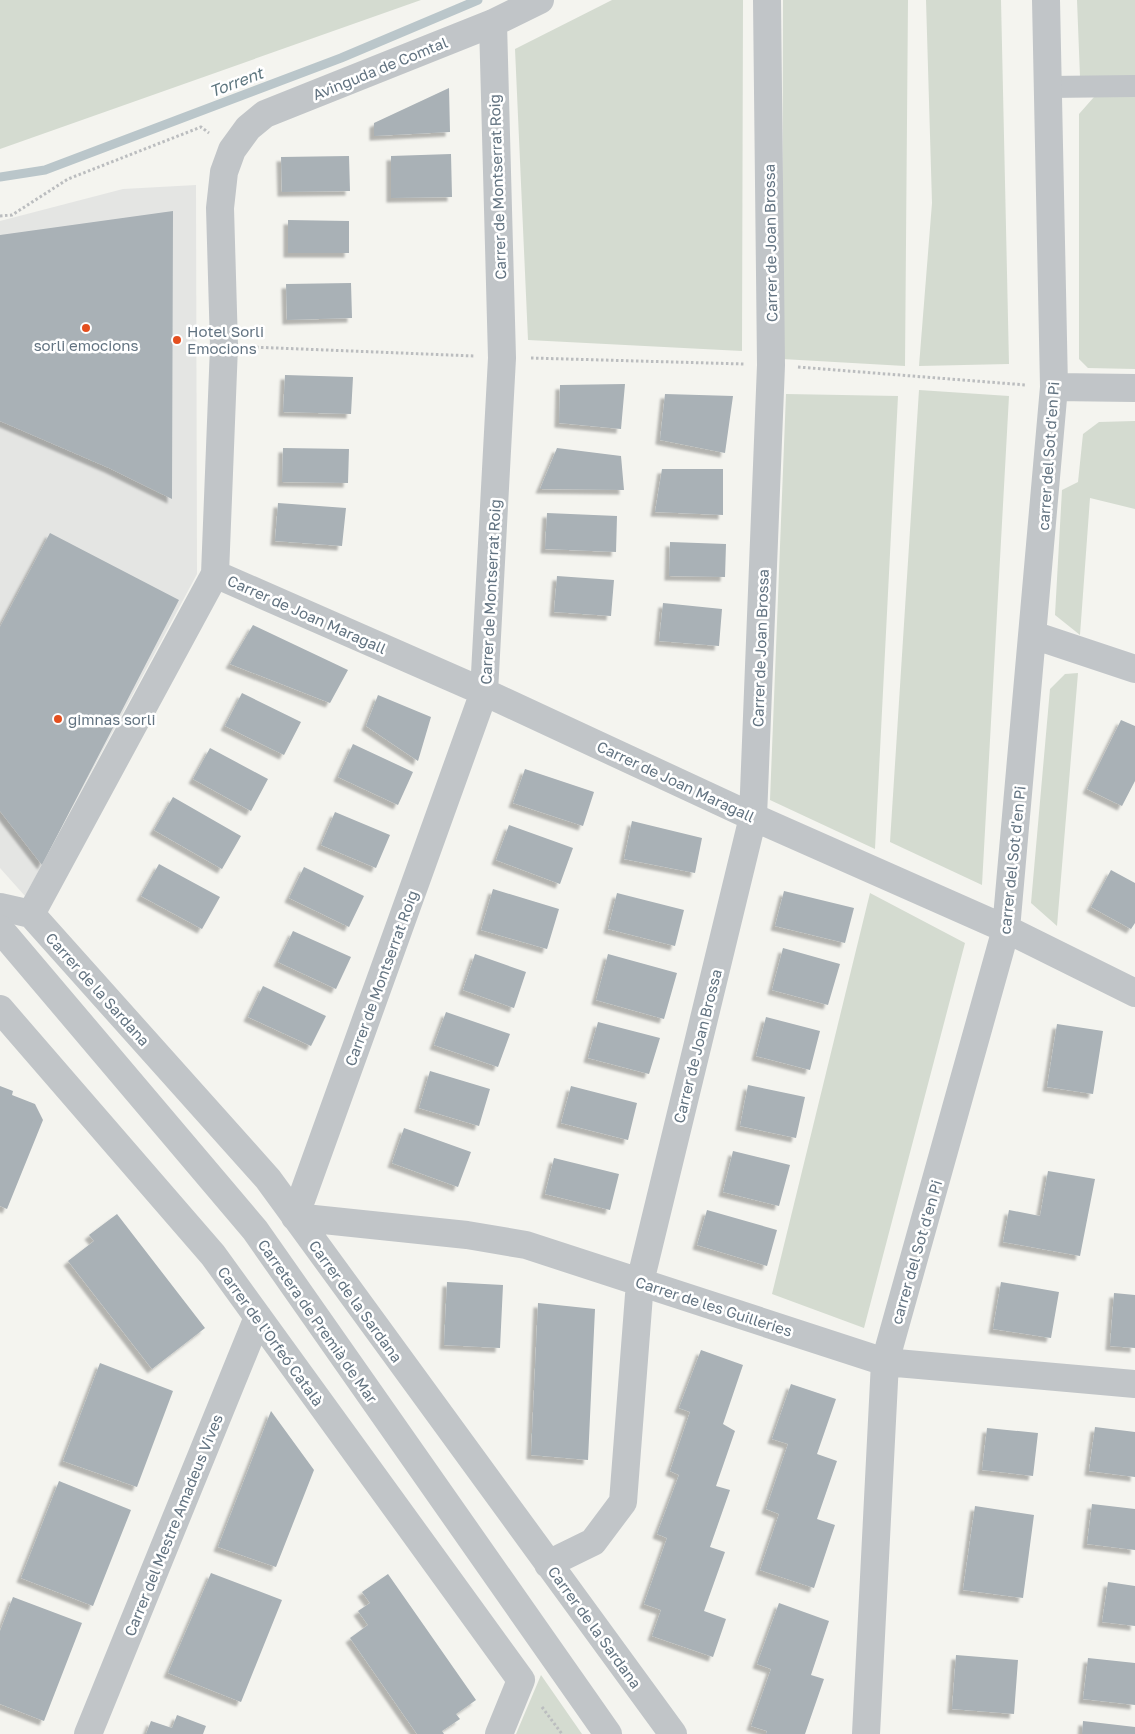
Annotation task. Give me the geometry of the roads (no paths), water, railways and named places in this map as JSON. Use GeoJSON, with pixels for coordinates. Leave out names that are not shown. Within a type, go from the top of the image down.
{"type":"FeatureCollection","features":[{"type":"Feature","properties":{"kind":"street","name":"Avinguda de Comtal"},"geometry":{"type":"LineString","coordinates":[[214,574],[224,346],[220,208],[224,172],[232,150],[248,128],[264,114],[493,23],[540,0]]}},
{"type":"Feature","properties":{"kind":"street","name":"Carrer de Joan Brossa"},"geometry":{"type":"LineString","coordinates":[[548,1564],[593,1542],[623,1502],[640,1282],[753,817],[772,365],[767,0]]}},
{"type":"Feature","properties":{"kind":"street","name":"carrer del Sot d'en Pi"},"geometry":{"type":"LineString","coordinates":[[866,1734],[885,1362],[1006,929],[1054,387],[1046,0]]}},
{"type":"Feature","properties":{"kind":"street","name":"Carrer de Montserrat Roig"},"geometry":{"type":"LineString","coordinates":[[295,1217],[484,692],[502,358],[493,23]]}},
{"type":"Feature","properties":{"kind":"street"},"geometry":{"type":"LineString","coordinates":[[1048,87],[1135,86]]}},
{"type":"Feature","properties":{"kind":"street"},"geometry":{"type":"LineString","coordinates":[[1054,387],[1135,388]]}},
{"type":"Feature","properties":{"kind":"street"},"geometry":{"type":"LineString","coordinates":[[0,907],[31,914],[214,574]]}},
{"type":"Feature","properties":{"kind":"street","name":"Carrer de Joan Maragall"},"geometry":{"type":"LineString","coordinates":[[214,574],[484,692],[753,817],[1006,929],[1135,993]]}},
{"type":"Feature","properties":{"kind":"street"},"geometry":{"type":"LineString","coordinates":[[1033,635],[1135,669]]}},
{"type":"Feature","properties":{"kind":"street","name":"Carrer de la Sardana"},"geometry":{"type":"LineString","coordinates":[[31,914],[268,1179],[673,1734]]}},
{"type":"Feature","properties":{"kind":"street","name":"Carretera de Premià de Mar"},"geometry":{"type":"LineString","coordinates":[[0,929],[255,1230],[608,1734]]}},
{"type":"Feature","properties":{"kind":"street","name":"Carrer de l'Orfeó Català"},"geometry":{"type":"LineString","coordinates":[[0,1009],[213,1255],[521,1680],[499,1734]]}},
{"type":"Feature","properties":{"kind":"street","name":"Carrer de les Guilleries"},"geometry":{"type":"LineString","coordinates":[[295,1217],[468,1234],[526,1245],[885,1362],[1135,1384]]}},
{"type":"Feature","properties":{"kind":"street","name":"Carrer del Mestre Amadeus Vives"},"geometry":{"type":"LineString","coordinates":[[88,1734],[258,1317]]}},
{"type":"Feature","properties":{"kind":"waterway","name":"Torrent"},"geometry":{"type":"LineString","coordinates":[[0,177],[45,170],[341,58],[478,0]]}},
{"type":"Feature","properties":{"kind":"place","name":"sorli emocions"},"geometry":{"type":"Point","coordinates":[86,328]}},
{"type":"Feature","properties":{"kind":"place","name":"Hotel Sorli Emocions"},"geometry":{"type":"Point","coordinates":[177,340]}},
{"type":"Feature","properties":{"kind":"place","name":"gimnas sorli"},"geometry":{"type":"Point","coordinates":[58,719]}}]}
